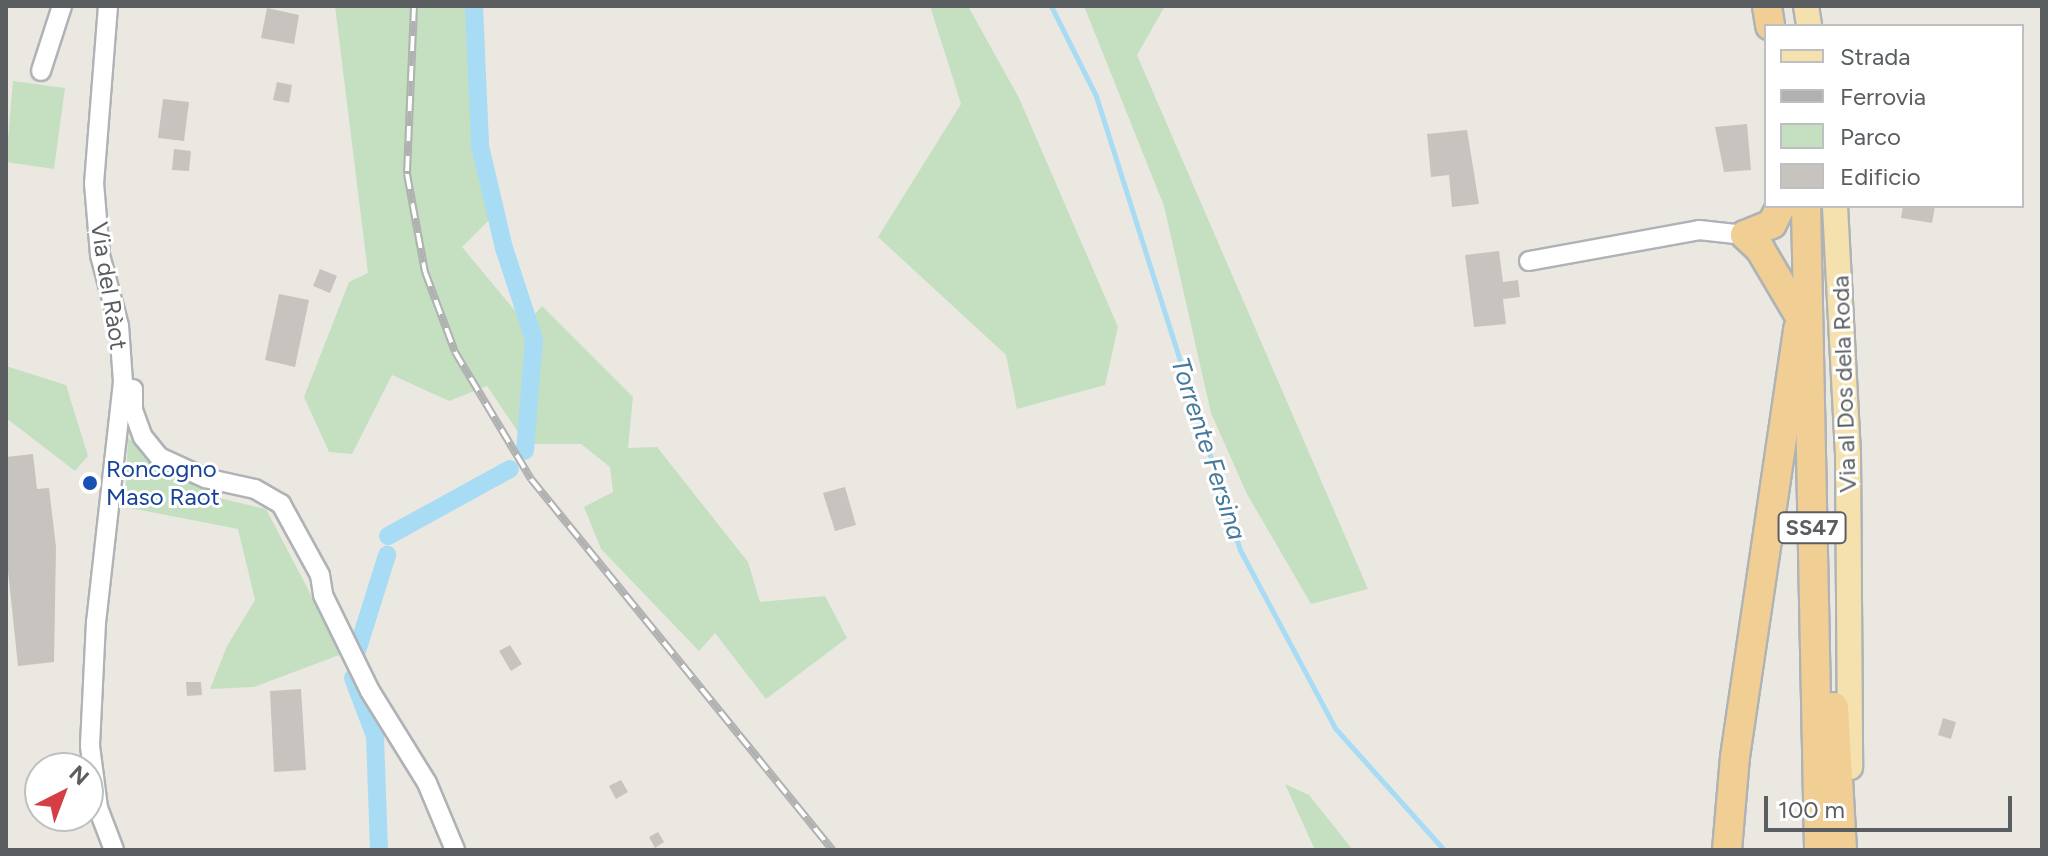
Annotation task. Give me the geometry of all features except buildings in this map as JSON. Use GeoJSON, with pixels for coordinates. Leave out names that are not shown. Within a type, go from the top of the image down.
{"type":"FeatureCollection","features":[{"type":"Feature","properties":{"kind":"highway"},"geometry":{"type":"LineString","coordinates":[[1727,850],[1735,757],[1799,318],[1760,249],[1745,235],[1772,224],[1780,208]]}},
{"type":"Feature","properties":{"kind":"highway","name":"SS47"},"geometry":{"type":"LineString","coordinates":[[1796,208],[1804,850]]}},
{"type":"Feature","properties":{"kind":"highway","name":"SS47"},"geometry":{"type":"LineString","coordinates":[[1806,208],[1819,850]]}},
{"type":"Feature","properties":{"kind":"highway"},"geometry":{"type":"LineString","coordinates":[[1813,565],[1830,623],[1842,850]]}},
{"type":"Feature","properties":{"kind":"main road","name":"Via al Dos dela Roda"},"geometry":{"type":"LineString","coordinates":[[1835,208],[1849,551],[1852,850]]}},
{"type":"Feature","properties":{"kind":"street"},"geometry":{"type":"LineString","coordinates":[[41,71],[62,6]]}},
{"type":"Feature","properties":{"kind":"street","name":"Via del Ràot"},"geometry":{"type":"LineString","coordinates":[[108,6],[94,183],[100,255],[119,326],[123,382],[96,622],[90,746],[98,808],[114,850]]}},
{"type":"Feature","properties":{"kind":"street"},"geometry":{"type":"LineString","coordinates":[[1529,261],[1699,230],[1745,235]]}},
{"type":"Feature","properties":{"kind":"street"},"geometry":{"type":"LineString","coordinates":[[133,389],[133,410],[143,437],[159,457],[205,478],[255,489],[281,504],[320,575],[323,595],[370,691],[427,783],[455,850]]}},
{"type":"Feature","properties":{"kind":"green space"},"geometry":{"type":"Polygon","coordinates":[[[335,6],[475,6],[473,135],[492,217],[462,247],[526,324],[542,306],[633,397],[628,448],[657,447],[748,562],[760,602],[825,596],[847,638],[766,699],[715,633],[699,651],[601,549],[584,507],[613,492],[610,467],[581,444],[526,444],[487,386],[449,401],[392,375],[352,454],[329,452],[304,397],[349,282],[368,273],[335,6]]]}},
{"type":"Feature","properties":{"kind":"green space"},"geometry":{"type":"Polygon","coordinates":[[[930,6],[968,6],[1019,98],[1118,327],[1105,385],[1017,409],[1006,355],[878,237],[961,104],[930,6]]]}},
{"type":"Feature","properties":{"kind":"green space"},"geometry":{"type":"Polygon","coordinates":[[[1084,6],[1165,6],[1137,55],[1368,589],[1311,604],[1247,494],[1211,413],[1164,206],[1084,6]]]}},
{"type":"Feature","properties":{"kind":"green space"},"geometry":{"type":"Polygon","coordinates":[[[13,81],[65,88],[54,169],[6,162],[13,81]]]}},
{"type":"Feature","properties":{"kind":"green space"},"geometry":{"type":"Polygon","coordinates":[[[6,366],[66,385],[88,456],[75,471],[6,418],[6,366]]]}},
{"type":"Feature","properties":{"kind":"green space"},"geometry":{"type":"Polygon","coordinates":[[[128,438],[215,497],[266,509],[342,654],[254,687],[210,689],[227,646],[255,600],[238,529],[125,507],[128,438]]]}},
{"type":"Feature","properties":{"kind":"green space"},"geometry":{"type":"Polygon","coordinates":[[[1285,784],[1309,795],[1353,850],[1315,850],[1285,784]]]}},
{"type":"Feature","properties":{"kind":"waterway"},"geometry":{"type":"LineString","coordinates":[[474,6],[480,146],[504,248],[534,339],[525,451]]}},
{"type":"Feature","properties":{"kind":"waterway","name":"Torrente Fersina"},"geometry":{"type":"LineString","coordinates":[[1051,6],[1096,96],[1240,550],[1335,728],[1444,850]]}},
{"type":"Feature","properties":{"kind":"waterway"},"geometry":{"type":"LineString","coordinates":[[388,536],[510,469]]}},
{"type":"Feature","properties":{"kind":"waterway"},"geometry":{"type":"LineString","coordinates":[[357,651],[387,555]]}},
{"type":"Feature","properties":{"kind":"waterway"},"geometry":{"type":"LineString","coordinates":[[353,678],[375,736],[379,850]]}},
{"type":"Feature","properties":{"kind":"railway"},"geometry":{"type":"LineString","coordinates":[[414,6],[407,174],[425,272],[455,352],[531,479],[833,850]]}},
{"type":"Feature","properties":{"kind":"place","name":"Roncogno Maso Raot"},"geometry":{"type":"Point","coordinates":[90,483]}}]}
